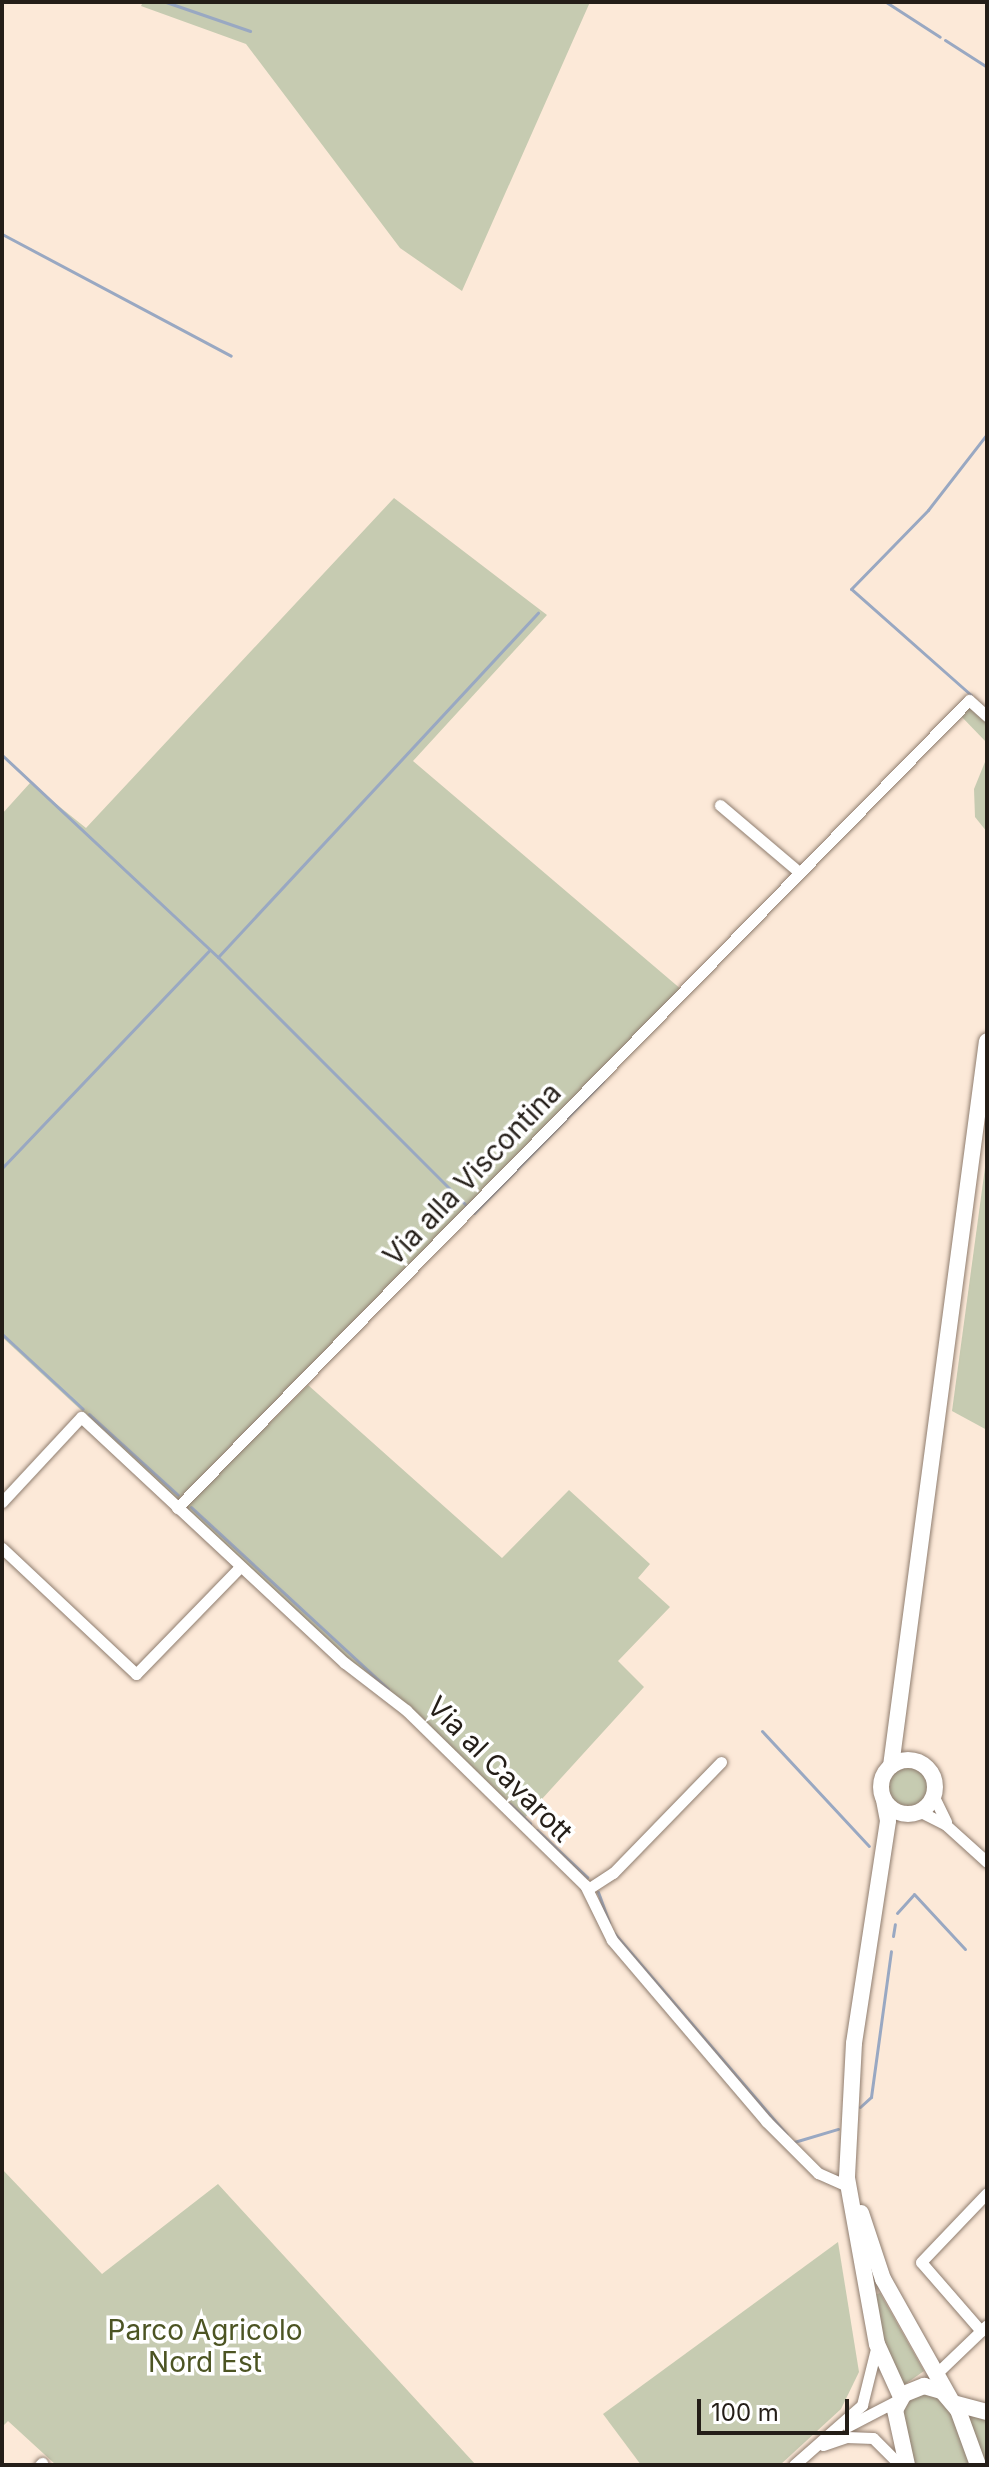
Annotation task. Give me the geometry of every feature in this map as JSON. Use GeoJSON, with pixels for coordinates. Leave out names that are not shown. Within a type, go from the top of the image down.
{"type":"FeatureCollection","features":[{"type":"Feature","properties":{"kind":"main road"},"geometry":{"type":"LineString","coordinates":[[907,2465],[895,2420],[901,2398],[877,2344],[847,2186],[848,2138],[854,2043],[877,1871],[888,1818],[881,1782],[891,1766],[987,1041]]}},
{"type":"Feature","properties":{"kind":"main road"},"geometry":{"type":"LineString","coordinates":[[877,1871],[899,1829],[933,1795],[932,1776],[906,1740],[899,1706]]}},
{"type":"Feature","properties":{"kind":"main road"},"geometry":{"type":"LineString","coordinates":[[891,1766],[907,1760],[921,1764]]}},
{"type":"Feature","properties":{"kind":"main road"},"geometry":{"type":"LineString","coordinates":[[884,1800],[898,1812],[917,1812]]}},
{"type":"Feature","properties":{"kind":"main road"},"geometry":{"type":"LineString","coordinates":[[848,2138],[859,2205],[876,2262],[968,2429],[978,2465]]}},
{"type":"Feature","properties":{"kind":"main road"},"geometry":{"type":"LineString","coordinates":[[901,2398],[928,2386],[952,2402],[987,2412]]}},
{"type":"Feature","properties":{"kind":"street","name":"Via alla Viscontina"},"geometry":{"type":"LineString","coordinates":[[177,1508],[969,700],[987,716]]}},
{"type":"Feature","properties":{"kind":"street"},"geometry":{"type":"LineString","coordinates":[[720,805],[799,872]]}},
{"type":"Feature","properties":{"kind":"street","name":"Via al Cavarott"},"geometry":{"type":"LineString","coordinates":[[2,1502],[81,1417],[345,1663],[406,1710],[588,1889],[612,1940],[766,2121],[818,2173],[847,2186]]}},
{"type":"Feature","properties":{"kind":"street"},"geometry":{"type":"LineString","coordinates":[[2,1548],[136,1674],[240,1567]]}},
{"type":"Feature","properties":{"kind":"street"},"geometry":{"type":"LineString","coordinates":[[588,1889],[613,1873],[721,1762]]}},
{"type":"Feature","properties":{"kind":"street"},"geometry":{"type":"LineString","coordinates":[[933,1795],[957,1834]]}},
{"type":"Feature","properties":{"kind":"street"},"geometry":{"type":"LineString","coordinates":[[917,1812],[957,1834],[987,1862]]}},
{"type":"Feature","properties":{"kind":"street"},"geometry":{"type":"LineString","coordinates":[[937,2373],[984,2328],[921,2262],[987,2193]]}},
{"type":"Feature","properties":{"kind":"street"},"geometry":{"type":"LineString","coordinates":[[798,2462],[866,2399],[877,2344]]}},
{"type":"Feature","properties":{"kind":"street"},"geometry":{"type":"LineString","coordinates":[[826,2438],[901,2398]]}},
{"type":"Feature","properties":{"kind":"street"},"geometry":{"type":"LineString","coordinates":[[798,2462],[827,2442],[859,2436],[882,2442],[900,2465]]}},
{"type":"Feature","properties":{"kind":"green space"},"geometry":{"type":"Polygon","coordinates":[[[143,2],[590,2],[462,291],[400,248],[246,44],[141,6],[143,2]]]}},
{"type":"Feature","properties":{"kind":"green space"},"geometry":{"type":"Polygon","coordinates":[[[394,498],[547,615],[413,761],[682,990],[178,1500],[2,1337],[2,814],[30,783],[86,828],[394,498]]]}},
{"type":"Feature","properties":{"kind":"green space"},"geometry":{"type":"Polygon","coordinates":[[[970,702],[987,719],[987,743],[959,714],[970,702]]]}},
{"type":"Feature","properties":{"kind":"green space"},"geometry":{"type":"Polygon","coordinates":[[[987,757],[987,832],[975,817],[974,789],[987,757]]]}},
{"type":"Feature","properties":{"kind":"green space"},"geometry":{"type":"Polygon","coordinates":[[[987,1153],[987,1430],[952,1411],[987,1153]]]}},
{"type":"Feature","properties":{"kind":"green space"},"geometry":{"type":"Polygon","coordinates":[[[308,1385],[502,1558],[569,1490],[650,1564],[638,1578],[670,1607],[618,1661],[644,1687],[521,1822],[185,1507],[308,1385]]]}},
{"type":"Feature","properties":{"kind":"green space"},"geometry":{"type":"Polygon","coordinates":[[[908,1768],[921,1774],[927,1787],[921,1800],[908,1806],[895,1800],[889,1787],[895,1774],[908,1768]]]}},
{"type":"Feature","properties":{"kind":"green space","name":"Parco Agricolo Nord Est"},"geometry":{"type":"Polygon","coordinates":[[[2,2169],[102,2274],[218,2184],[476,2465],[56,2465],[8,2421],[2,2427],[2,2169]]]}},
{"type":"Feature","properties":{"kind":"green space"},"geometry":{"type":"Polygon","coordinates":[[[838,2242],[859,2372],[841,2409],[780,2465],[641,2465],[603,2414],[838,2242]]]}},
{"type":"Feature","properties":{"kind":"green space"},"geometry":{"type":"Polygon","coordinates":[[[880,2293],[924,2371],[894,2392],[875,2295],[880,2293]]]}},
{"type":"Feature","properties":{"kind":"green space"},"geometry":{"type":"Polygon","coordinates":[[[931,2392],[950,2408],[973,2465],[912,2465],[901,2421],[905,2400],[931,2392]]]}},
{"type":"Feature","properties":{"kind":"green space"},"geometry":{"type":"Polygon","coordinates":[[[962,2409],[987,2420],[987,2465],[983,2465],[962,2409]]]}},
{"type":"Feature","properties":{"kind":"waterway"},"geometry":{"type":"LineString","coordinates":[[166,2],[250,31]]}},
{"type":"Feature","properties":{"kind":"waterway"},"geometry":{"type":"LineString","coordinates":[[886,2],[940,37]]}},
{"type":"Feature","properties":{"kind":"waterway"},"geometry":{"type":"LineString","coordinates":[[945,40],[987,67]]}},
{"type":"Feature","properties":{"kind":"waterway"},"geometry":{"type":"LineString","coordinates":[[2,234],[231,356]]}},
{"type":"Feature","properties":{"kind":"waterway"},"geometry":{"type":"LineString","coordinates":[[971,695],[851,589],[928,510],[987,434]]}},
{"type":"Feature","properties":{"kind":"waterway"},"geometry":{"type":"LineString","coordinates":[[2,755],[218,957],[538,613]]}},
{"type":"Feature","properties":{"kind":"waterway"},"geometry":{"type":"LineString","coordinates":[[2,1168],[209,951]]}},
{"type":"Feature","properties":{"kind":"waterway"},"geometry":{"type":"LineString","coordinates":[[218,957],[466,1205]]}},
{"type":"Feature","properties":{"kind":"waterway"},"geometry":{"type":"LineString","coordinates":[[474,1213],[603,1081]]}},
{"type":"Feature","properties":{"kind":"waterway"},"geometry":{"type":"LineString","coordinates":[[2,1334],[83,1409]]}},
{"type":"Feature","properties":{"kind":"waterway"},"geometry":{"type":"LineString","coordinates":[[89,1414],[178,1495]]}},
{"type":"Feature","properties":{"kind":"waterway"},"geometry":{"type":"LineString","coordinates":[[191,1507],[388,1689]]}},
{"type":"Feature","properties":{"kind":"waterway"},"geometry":{"type":"LineString","coordinates":[[762,1731],[869,1846]]}},
{"type":"Feature","properties":{"kind":"waterway"},"geometry":{"type":"LineString","coordinates":[[510,1804],[530,1823]]}},
{"type":"Feature","properties":{"kind":"waterway"},"geometry":{"type":"LineString","coordinates":[[537,1830],[587,1877]]}},
{"type":"Feature","properties":{"kind":"waterway"},"geometry":{"type":"LineString","coordinates":[[598,1892],[609,1923]]}},
{"type":"Feature","properties":{"kind":"waterway"},"geometry":{"type":"LineString","coordinates":[[897,1913],[914,1894],[965,1949]]}},
{"type":"Feature","properties":{"kind":"waterway"},"geometry":{"type":"LineString","coordinates":[[893,1936],[895,1924]]}},
{"type":"Feature","properties":{"kind":"waterway"},"geometry":{"type":"LineString","coordinates":[[614,1933],[786,2134]]}},
{"type":"Feature","properties":{"kind":"waterway"},"geometry":{"type":"LineString","coordinates":[[860,2107],[871,2097],[891,1951]]}},
{"type":"Feature","properties":{"kind":"waterway"},"geometry":{"type":"LineString","coordinates":[[794,2142],[838,2129]]}}]}
